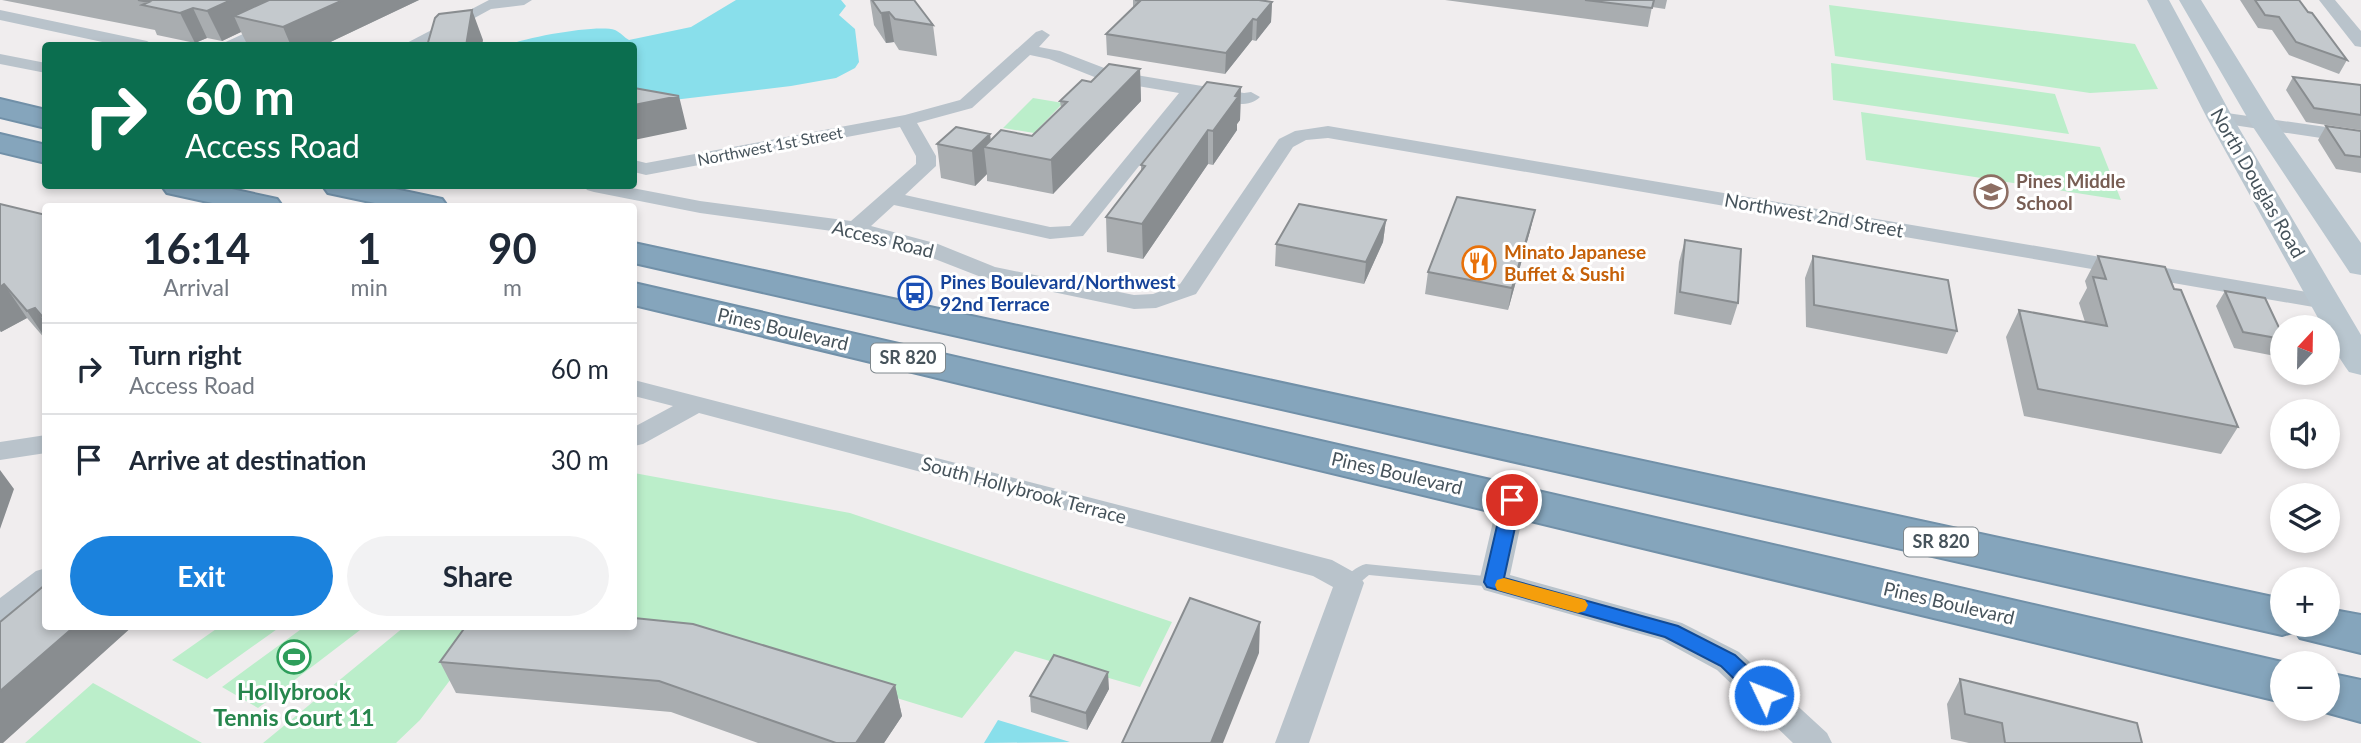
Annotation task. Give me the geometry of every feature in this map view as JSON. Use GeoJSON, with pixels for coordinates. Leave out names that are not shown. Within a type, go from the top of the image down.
{"type":"FeatureCollection","features":[{"type":"Feature","properties":{"kind":"highway"},"geometry":{"type":"LineString","coordinates":[[0,108],[42,118]]}},
{"type":"Feature","properties":{"kind":"highway"},"geometry":{"type":"LineString","coordinates":[[0,143],[42,153]]}},
{"type":"Feature","properties":{"kind":"highway"},"geometry":{"type":"LineString","coordinates":[[191,189],[253,203]]}},
{"type":"Feature","properties":{"kind":"highway"},"geometry":{"type":"LineString","coordinates":[[353,189],[417,203]]}},
{"type":"Feature","properties":{"kind":"highway","name":"SR 820"},"geometry":{"type":"LineString","coordinates":[[637,254],[2270,614]]}},
{"type":"Feature","properties":{"kind":"highway","name":"Pines Boulevard"},"geometry":{"type":"LineString","coordinates":[[637,295],[2270,679]]}},
{"type":"Feature","properties":{"kind":"highway"},"geometry":{"type":"LineString","coordinates":[[860,347],[899,339],[939,346],[1235,417],[1285,419],[1322,406]]}},
{"type":"Feature","properties":{"kind":"highway"},"geometry":{"type":"LineString","coordinates":[[2340,630],[2361,634]]}},
{"type":"Feature","properties":{"kind":"highway"},"geometry":{"type":"LineString","coordinates":[[2340,696],[2361,701]]}},
{"type":"Feature","properties":{"kind":"main road","name":"North Douglas Road"},"geometry":{"type":"LineString","coordinates":[[2158,0],[2220,118],[2361,364]]}},
{"type":"Feature","properties":{"kind":"main road","name":"North Douglas Road"},"geometry":{"type":"LineString","coordinates":[[2190,0],[2264,124],[2361,266]]}},
{"type":"Feature","properties":{"kind":"street"},"geometry":{"type":"LineString","coordinates":[[234,42],[330,0]]}},
{"type":"Feature","properties":{"kind":"street"},"geometry":{"type":"LineString","coordinates":[[417,42],[487,5],[524,0]]}},
{"type":"Feature","properties":{"kind":"street"},"geometry":{"type":"LineString","coordinates":[[2327,0],[2361,42]]}},
{"type":"Feature","properties":{"kind":"street"},"geometry":{"type":"LineString","coordinates":[[0,15],[128,42]]}},
{"type":"Feature","properties":{"kind":"street","name":"Northwest 1st Street"},"geometry":{"type":"LineString","coordinates":[[637,167],[646,169],[906,120],[966,104],[1042,35]]}},
{"type":"Feature","properties":{"kind":"street"},"geometry":{"type":"LineString","coordinates":[[1026,49],[1054,55],[1108,76],[1245,99],[1251,97]]}},
{"type":"Feature","properties":{"kind":"street"},"geometry":{"type":"LineString","coordinates":[[0,59],[42,67]]}},
{"type":"Feature","properties":{"kind":"street"},"geometry":{"type":"LineString","coordinates":[[892,198],[1050,233],[1076,232],[1191,90]]}},
{"type":"Feature","properties":{"kind":"street"},"geometry":{"type":"LineString","coordinates":[[2220,118],[2361,138]]}},
{"type":"Feature","properties":{"kind":"street"},"geometry":{"type":"LineString","coordinates":[[856,228],[926,166],[926,156],[906,120]]}},
{"type":"Feature","properties":{"kind":"street","name":"Northwest 2nd Street"},"geometry":{"type":"LineString","coordinates":[[1169,297],[1188,289],[1286,143],[1302,135],[1328,132],[2325,302]]}},
{"type":"Feature","properties":{"kind":"street","name":"Access Road"},"geometry":{"type":"LineString","coordinates":[[609,189],[700,207],[856,228],[930,249],[989,272],[1134,302],[1169,297]]}},
{"type":"Feature","properties":{"kind":"street","name":"South Hollybrook Terrace"},"geometry":{"type":"LineString","coordinates":[[637,389],[1322,568],[1349,583]]}},
{"type":"Feature","properties":{"kind":"street"},"geometry":{"type":"LineString","coordinates":[[637,437],[696,404]]}},
{"type":"Feature","properties":{"kind":"street"},"geometry":{"type":"LineString","coordinates":[[0,451],[42,445]]}},
{"type":"Feature","properties":{"kind":"street"},"geometry":{"type":"LineString","coordinates":[[1512,500],[1494,582],[1671,631],[1728,661],[1815,743]]}},
{"type":"Feature","properties":{"kind":"street"},"geometry":{"type":"LineString","coordinates":[[0,614],[42,582]]}},
{"type":"Feature","properties":{"kind":"street"},"geometry":{"type":"LineString","coordinates":[[1292,743],[1349,583]]}},
{"type":"Feature","properties":{"kind":"lane"},"geometry":{"type":"LineString","coordinates":[[1349,583],[1366,569],[1494,582]]}},
{"type":"Feature","properties":{"kind":"green space"},"geometry":{"type":"Polygon","coordinates":[[[1829,5],[2135,44],[2158,89],[2090,93],[1835,56],[1829,5]]]}},
{"type":"Feature","properties":{"kind":"green space"},"geometry":{"type":"Polygon","coordinates":[[[1831,63],[2055,94],[2069,134],[1833,100],[1831,63]]]}},
{"type":"Feature","properties":{"kind":"green space"},"geometry":{"type":"Polygon","coordinates":[[[1033,98],[1063,103],[1034,133],[1003,128],[1033,98]]]}},
{"type":"Feature","properties":{"kind":"green space"},"geometry":{"type":"Polygon","coordinates":[[[1861,112],[2100,147],[2121,200],[1866,160],[1861,112]]]}},
{"type":"Feature","properties":{"kind":"green space"},"geometry":{"type":"Polygon","coordinates":[[[637,474],[850,513],[1172,622],[1140,687],[1015,651],[962,718],[714,642],[637,627],[637,474]]]}},
{"type":"Feature","properties":{"kind":"green space"},"geometry":{"type":"Polygon","coordinates":[[[215,630],[276,630],[207,679],[172,660],[215,630]]]}},
{"type":"Feature","properties":{"kind":"green space","name":"Hollybrook Tennis Court 11"},"geometry":{"type":"Polygon","coordinates":[[[300,630],[360,630],[258,708],[222,687],[300,630]]]}},
{"type":"Feature","properties":{"kind":"green space"},"geometry":{"type":"Polygon","coordinates":[[[400,630],[488,630],[420,720],[396,743],[263,743],[400,630]]]}},
{"type":"Feature","properties":{"kind":"green space"},"geometry":{"type":"Polygon","coordinates":[[[93,683],[202,743],[25,743],[93,683]]]}},
{"type":"Feature","properties":{"kind":"water"},"geometry":{"type":"Polygon","coordinates":[[[736,0],[841,0],[846,6],[839,15],[855,29],[859,62],[855,68],[836,78],[648,103],[637,101],[637,42],[518,42],[593,29],[615,30],[629,40],[691,27],[736,0]]]}},
{"type":"Feature","properties":{"kind":"water"},"geometry":{"type":"Polygon","coordinates":[[[998,720],[1070,742],[984,743],[998,720]]]}},
{"type":"Feature","properties":{"kind":"building"},"geometry":{"type":"Polygon","coordinates":[[[138,0],[231,0],[207,11],[193,8],[180,13],[142,5],[149,2],[138,0]]]}},
{"type":"Feature","properties":{"kind":"building"},"geometry":{"type":"Polygon","coordinates":[[[269,0],[343,0],[283,27],[234,16],[269,0]]]}},
{"type":"Feature","properties":{"kind":"building"},"geometry":{"type":"Polygon","coordinates":[[[872,0],[914,0],[933,25],[895,19],[889,12],[881,13],[872,0]]]}},
{"type":"Feature","properties":{"kind":"building"},"geometry":{"type":"Polygon","coordinates":[[[1135,0],[1272,2],[1257,20],[1253,19],[1226,53],[1106,34],[1140,1],[1135,0]]]}},
{"type":"Feature","properties":{"kind":"building"},"geometry":{"type":"Polygon","coordinates":[[[1585,0],[1654,0],[1652,8],[1585,0]]]}},
{"type":"Feature","properties":{"kind":"building"},"geometry":{"type":"Polygon","coordinates":[[[2255,0],[2299,0],[2347,60],[2296,42],[2279,17],[2265,15],[2255,0]]]}},
{"type":"Feature","properties":{"kind":"building"},"geometry":{"type":"Polygon","coordinates":[[[472,10],[467,42],[428,42],[435,18],[439,14],[472,10]]]}},
{"type":"Feature","properties":{"kind":"building"},"geometry":{"type":"Polygon","coordinates":[[[1109,64],[1140,69],[1051,160],[984,147],[1001,130],[1032,136],[1067,102],[1060,101],[1082,80],[1091,82],[1109,64]]]}},
{"type":"Feature","properties":{"kind":"building"},"geometry":{"type":"Polygon","coordinates":[[[2293,77],[2361,85],[2361,115],[2314,108],[2293,77]]]}},
{"type":"Feature","properties":{"kind":"building"},"geometry":{"type":"Polygon","coordinates":[[[1207,82],[1241,87],[1235,96],[1238,97],[1213,131],[1208,130],[1142,224],[1106,217],[1145,166],[1141,165],[1207,82]]]}},
{"type":"Feature","properties":{"kind":"building"},"geometry":{"type":"Polygon","coordinates":[[[637,89],[679,96],[637,104],[637,89]]]}},
{"type":"Feature","properties":{"kind":"building"},"geometry":{"type":"Polygon","coordinates":[[[2326,126],[2361,131],[2361,157],[2345,155],[2326,126]]]}},
{"type":"Feature","properties":{"kind":"building"},"geometry":{"type":"Polygon","coordinates":[[[956,127],[990,134],[972,151],[937,144],[956,127]]]}},
{"type":"Feature","properties":{"kind":"building","name":"Minato Japanese Buffet & Sushi"},"geometry":{"type":"Polygon","coordinates":[[[1457,197],[1535,210],[1512,288],[1428,272],[1457,197]]]}},
{"type":"Feature","properties":{"kind":"building"},"geometry":{"type":"Polygon","coordinates":[[[0,204],[42,214],[42,316],[35,308],[27,311],[4,284],[0,287],[0,204]]]}},
{"type":"Feature","properties":{"kind":"building"},"geometry":{"type":"Polygon","coordinates":[[[1299,204],[1386,220],[1366,262],[1276,244],[1299,204]]]}},
{"type":"Feature","properties":{"kind":"building"},"geometry":{"type":"Polygon","coordinates":[[[1685,240],[1741,249],[1738,303],[1680,292],[1685,240]]]}},
{"type":"Feature","properties":{"kind":"building"},"geometry":{"type":"Polygon","coordinates":[[[1813,256],[1948,280],[1957,331],[1814,305],[1813,256]]]}},
{"type":"Feature","properties":{"kind":"building"},"geometry":{"type":"Polygon","coordinates":[[[2098,256],[2165,267],[2174,289],[2181,290],[2238,427],[2038,389],[2019,310],[2107,326],[2093,277],[2106,279],[2098,256]]]}},
{"type":"Feature","properties":{"kind":"building"},"geometry":{"type":"Polygon","coordinates":[[[2225,291],[2265,298],[2273,315],[2270,315],[2270,337],[2243,332],[2225,291]]]}},
{"type":"Feature","properties":{"kind":"building"},"geometry":{"type":"Polygon","coordinates":[[[42,587],[42,630],[70,630],[0,691],[0,622],[42,587]]]}},
{"type":"Feature","properties":{"kind":"building"},"geometry":{"type":"Polygon","coordinates":[[[1190,598],[1260,622],[1211,743],[1122,743],[1190,598]]]}},
{"type":"Feature","properties":{"kind":"building"},"geometry":{"type":"Polygon","coordinates":[[[637,618],[693,624],[895,685],[856,743],[836,743],[659,681],[440,662],[463,630],[637,630],[637,618]]]}},
{"type":"Feature","properties":{"kind":"building"},"geometry":{"type":"Polygon","coordinates":[[[1054,655],[1108,672],[1086,713],[1030,696],[1054,655]]]}},
{"type":"Feature","properties":{"kind":"building"},"geometry":{"type":"Polygon","coordinates":[[[1960,679],[2137,723],[2142,743],[2005,743],[2002,723],[1965,714],[1960,679]]]}},
{"type":"Feature","properties":{"kind":"slow traffic"},"geometry":{"type":"LineString","coordinates":[[1504,585],[1578,605]]}},
{"type":"Feature","properties":{"kind":"place","name":"Pines Middle School"},"geometry":{"type":"Point","coordinates":[1991,192]}},
{"type":"Feature","properties":{"kind":"place","name":"Minato Japanese Buffet & Sushi"},"geometry":{"type":"Point","coordinates":[1479,263]}},
{"type":"Feature","properties":{"kind":"place","name":"Pines Boulevard/Northwest 92nd Terrace"},"geometry":{"type":"Point","coordinates":[915,293]}},
{"type":"Feature","properties":{"kind":"place","name":"Hollybrook Tennis Court 11"},"geometry":{"type":"Point","coordinates":[294,657]}},
{"type":"Feature","properties":{"kind":"route"},"geometry":{"type":"LineString","coordinates":[[1512,500],[1494,582],[1671,631],[1728,661],[1764,695]]}}]}
